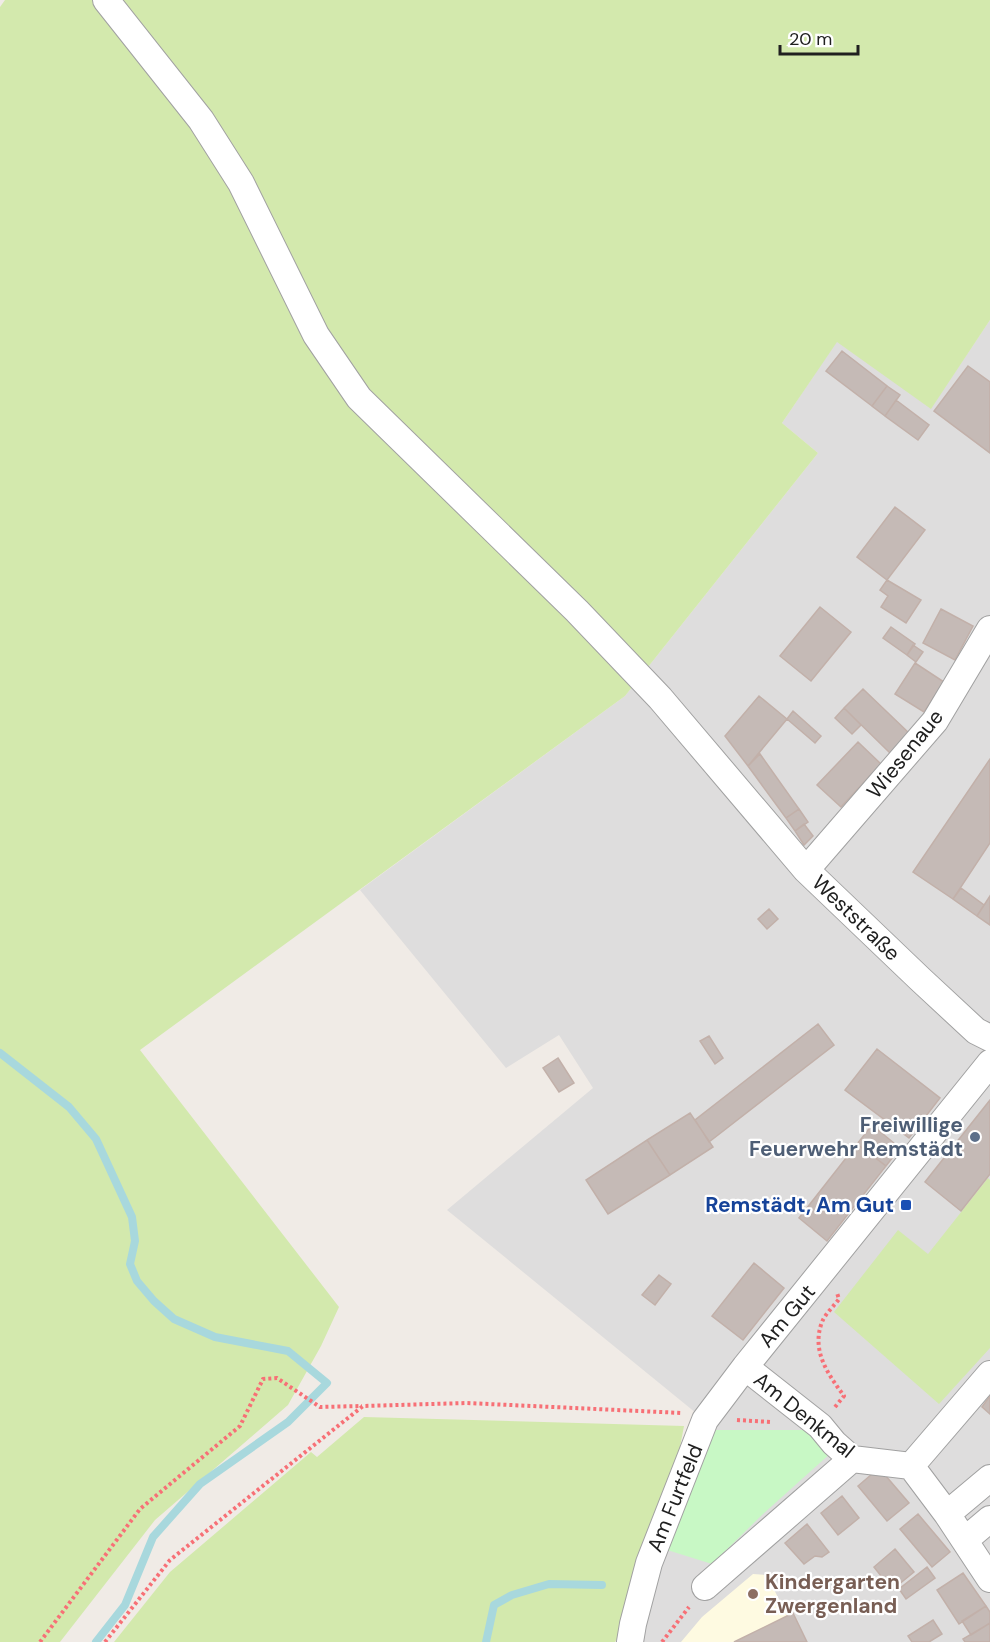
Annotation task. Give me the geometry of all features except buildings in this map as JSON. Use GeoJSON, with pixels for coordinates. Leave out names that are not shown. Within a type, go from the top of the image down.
{"type":"FeatureCollection","features":[{"type":"Feature","properties":{"kind":"street","name":"Weststraße"},"geometry":{"type":"LineString","coordinates":[[106,0],[201,120],[241,183],[316,335],[359,398],[577,611],[660,698],[806,870],[976,1031],[990,1038]]}},
{"type":"Feature","properties":{"kind":"street","name":"Wiesenaue"},"geometry":{"type":"LineString","coordinates":[[806,870],[935,721],[990,629]]}},
{"type":"Feature","properties":{"kind":"street","name":"Am Gut"},"geometry":{"type":"LineString","coordinates":[[745,1366],[990,1063]]}},
{"type":"Feature","properties":{"kind":"street","name":"Am Furtfeld"},"geometry":{"type":"LineString","coordinates":[[630,1642],[649,1563],[705,1420],[745,1366]]}},
{"type":"Feature","properties":{"kind":"street","name":"Am Denkmal"},"geometry":{"type":"LineString","coordinates":[[745,1366],[820,1426],[852,1459],[911,1466]]}},
{"type":"Feature","properties":{"kind":"street"},"geometry":{"type":"LineString","coordinates":[[990,1374],[911,1466],[947,1514],[990,1579]]}},
{"type":"Feature","properties":{"kind":"street"},"geometry":{"type":"LineString","coordinates":[[705,1587],[852,1459]]}},
{"type":"Feature","properties":{"kind":"street"},"geometry":{"type":"LineString","coordinates":[[947,1514],[990,1478]]}},
{"type":"Feature","properties":{"kind":"street"},"geometry":{"type":"LineString","coordinates":[[965,1540],[990,1519]]}},
{"type":"Feature","properties":{"kind":"path","name":"Am Gut"},"geometry":{"type":"LineString","coordinates":[[820,1426],[844,1396],[824,1366],[818,1344],[822,1321],[839,1299],[828,1266]]}},
{"type":"Feature","properties":{"kind":"path"},"geometry":{"type":"LineString","coordinates":[[40,1642],[140,1509],[240,1426],[263,1379],[277,1378],[321,1407],[467,1403],[679,1412],[705,1420],[778,1422]]}},
{"type":"Feature","properties":{"kind":"path"},"geometry":{"type":"LineString","coordinates":[[105,1642],[170,1560],[363,1406]]}},
{"type":"Feature","properties":{"kind":"path"},"geometry":{"type":"LineString","coordinates":[[662,1642],[705,1587]]}},
{"type":"Feature","properties":{"kind":"shaded area"},"geometry":{"type":"Polygon","coordinates":[[[990,320],[990,1642],[619,1642],[696,1413],[447,1210],[593,1088],[559,1035],[506,1068],[360,890],[625,696],[818,453],[782,423],[837,341],[931,408],[990,320]]]}},
{"type":"Feature","properties":{"kind":"shaded area","name":"Kindergarten Zwergenland"},"geometry":{"type":"Polygon","coordinates":[[[753,1574],[767,1575],[787,1616],[807,1642],[681,1642],[702,1617],[753,1574]]]}},
{"type":"Feature","properties":{"kind":"green space"},"geometry":{"type":"Polygon","coordinates":[[[5,0],[990,0],[990,320],[931,409],[837,342],[782,423],[818,453],[625,696],[140,1050],[339,1307],[321,1346],[288,1405],[155,1520],[60,1642],[0,1642],[0,7],[5,0]]]}},
{"type":"Feature","properties":{"kind":"green space"},"geometry":{"type":"Polygon","coordinates":[[[988,1178],[990,1180],[990,1348],[939,1404],[834,1312],[898,1230],[928,1254],[988,1178]]]}},
{"type":"Feature","properties":{"kind":"green space"},"geometry":{"type":"Polygon","coordinates":[[[364,1417],[684,1426],[655,1577],[615,1642],[114,1642],[170,1572],[311,1452],[317,1457],[364,1417]]]}},
{"type":"Feature","properties":{"kind":"green space"},"geometry":{"type":"Polygon","coordinates":[[[712,1430],[807,1430],[832,1452],[712,1564],[664,1549],[712,1430]]]}},
{"type":"Feature","properties":{"kind":"waterway"},"geometry":{"type":"LineString","coordinates":[[0,1053],[69,1107],[96,1139],[132,1217],[135,1241],[130,1264],[137,1281],[154,1301],[174,1319],[215,1337],[288,1351],[327,1383],[288,1422],[200,1484],[153,1537],[125,1605],[96,1642]]}},
{"type":"Feature","properties":{"kind":"waterway"},"geometry":{"type":"LineString","coordinates":[[486,1642],[494,1605],[512,1595],[549,1584],[602,1585]]}},
{"type":"Feature","properties":{"kind":"place","name":"Freiwillige Feuerwehr Remstädt"},"geometry":{"type":"Point","coordinates":[975,1137]}},
{"type":"Feature","properties":{"kind":"place","name":"Remstädt, Am Gut"},"geometry":{"type":"Point","coordinates":[906,1205]}},
{"type":"Feature","properties":{"kind":"place","name":"Kindergarten Zwergenland"},"geometry":{"type":"Point","coordinates":[753,1594]}}]}
